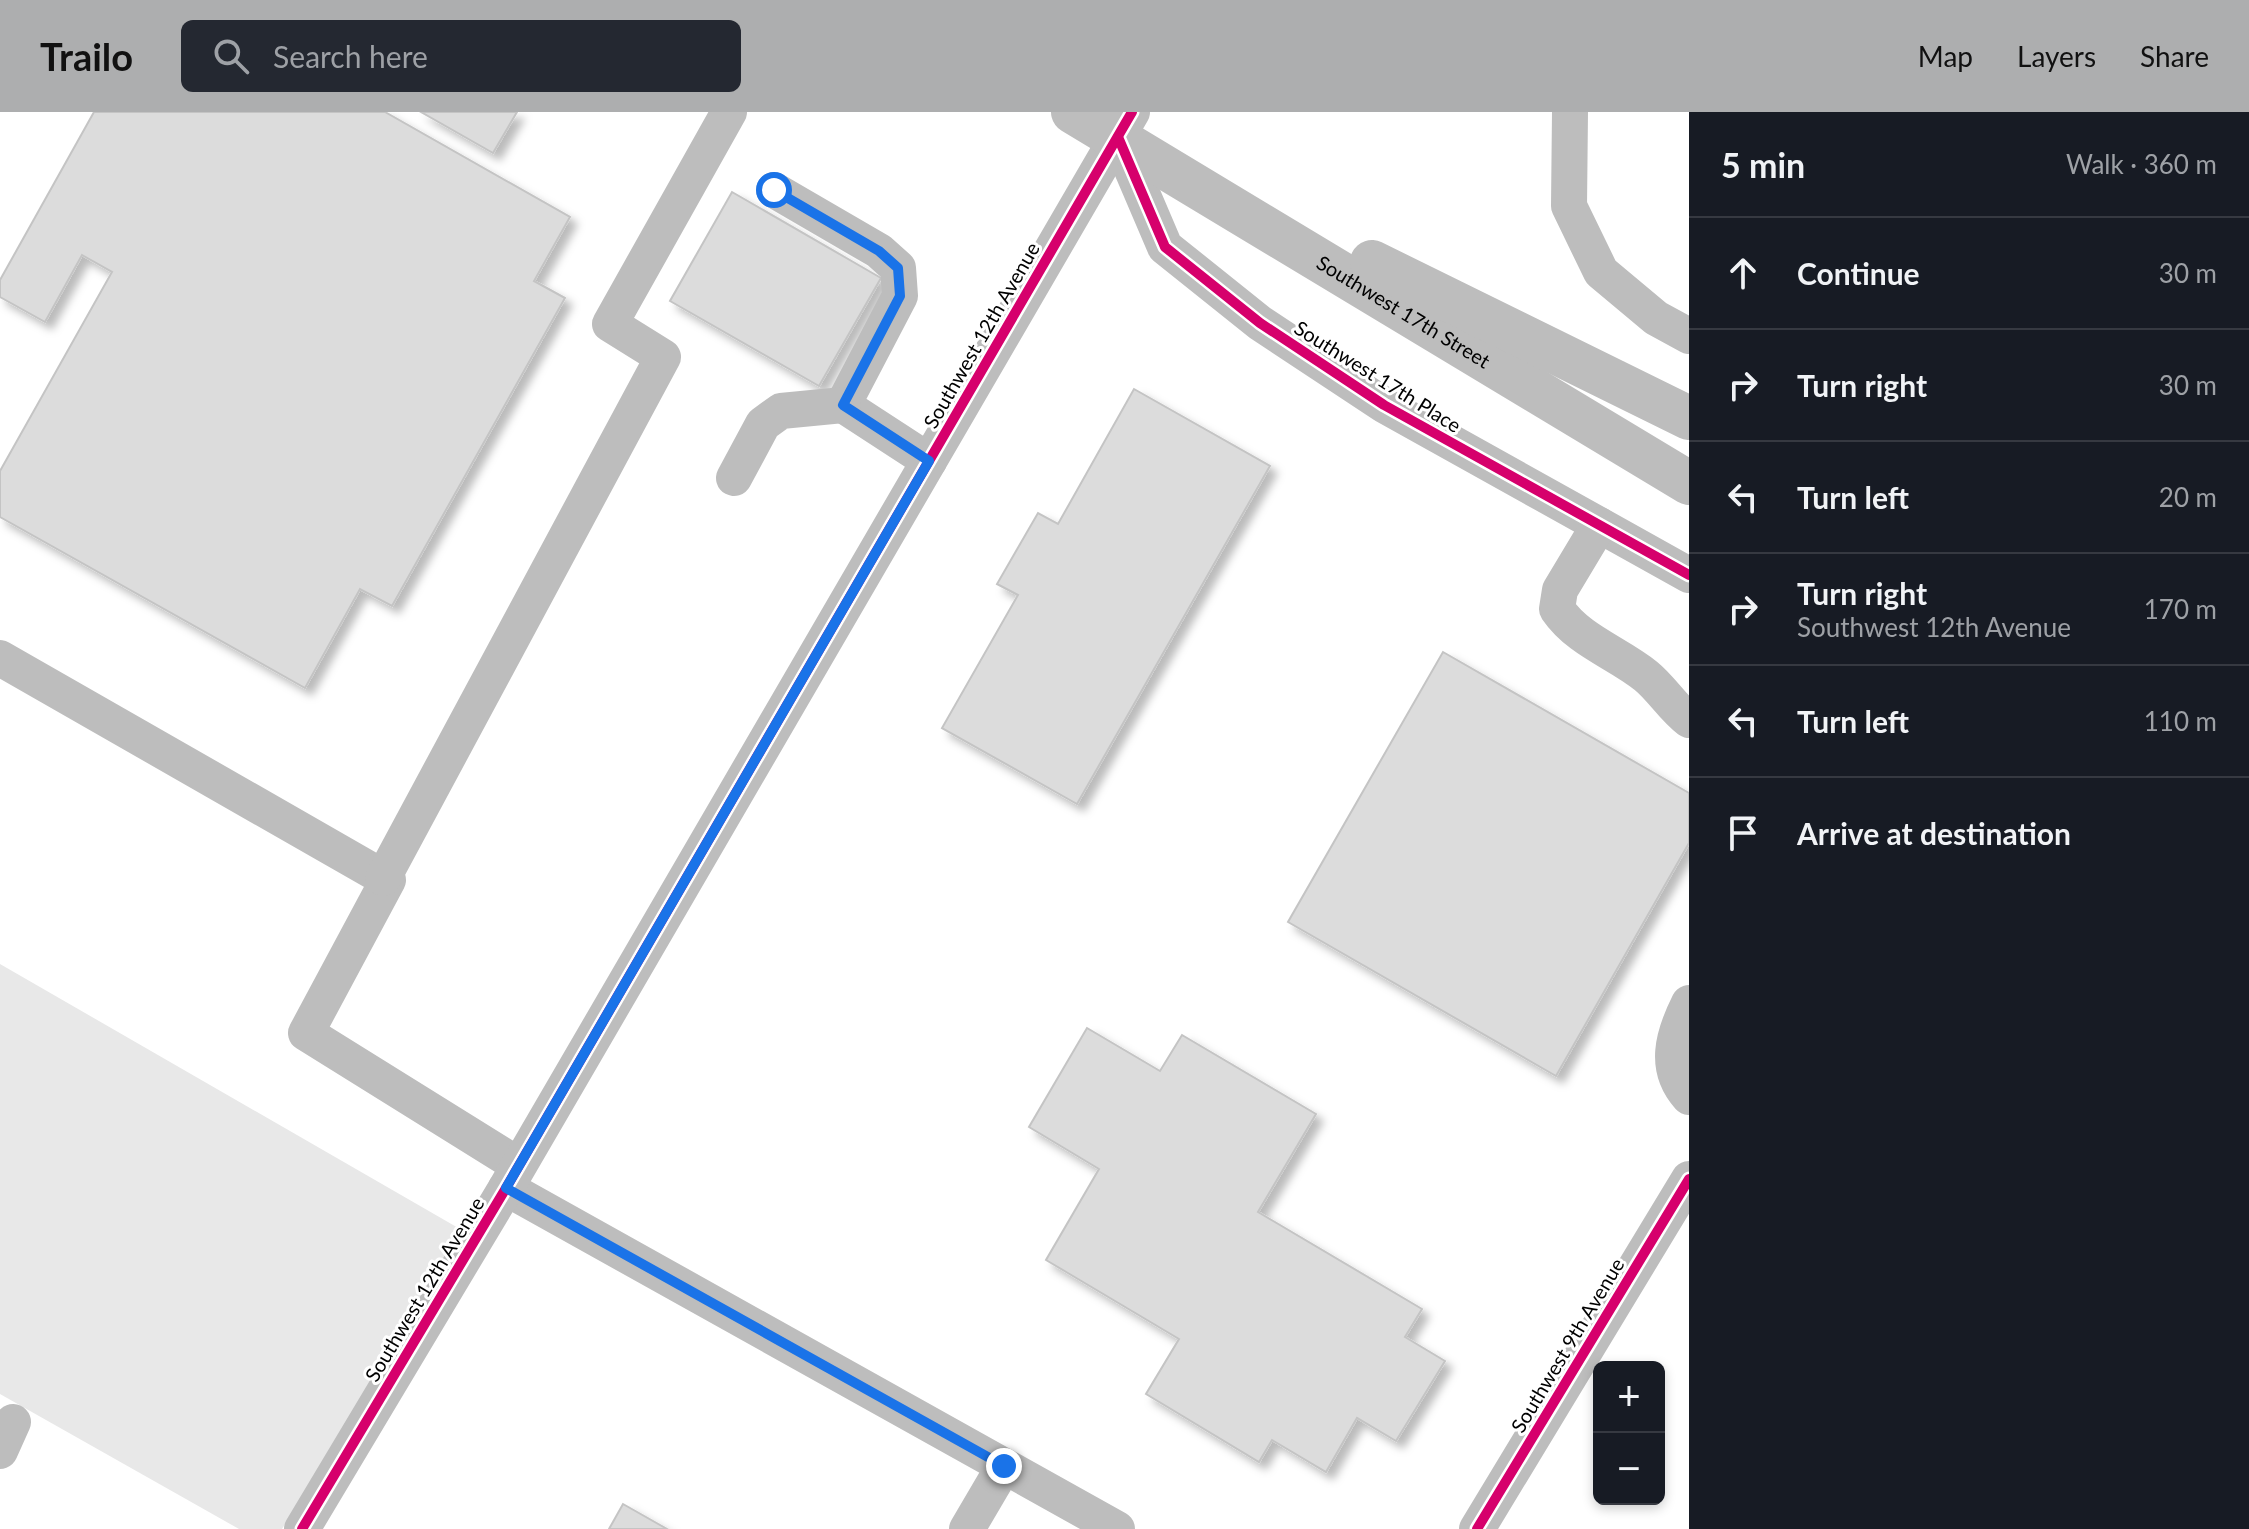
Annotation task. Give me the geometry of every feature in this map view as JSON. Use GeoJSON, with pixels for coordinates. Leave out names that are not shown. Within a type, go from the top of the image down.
{"type":"FeatureCollection","features":[{"type":"Feature","properties":{"kind":"main road","name":"Southwest 17th Street"},"geometry":{"type":"LineString","coordinates":[[1073,112],[1125,125],[1689,418]]}},
{"type":"Feature","properties":{"kind":"main road","name":"Southwest 17th Street"},"geometry":{"type":"LineString","coordinates":[[1125,125],[1689,483]]}},
{"type":"Feature","properties":{"kind":"street"},"geometry":{"type":"LineString","coordinates":[[383,878],[663,357],[610,324],[729,112]]}},
{"type":"Feature","properties":{"kind":"street"},"geometry":{"type":"LineString","coordinates":[[1570,112],[1569,206],[1601,272],[1656,318],[1689,336]]}},
{"type":"Feature","properties":{"kind":"street","name":"Southwest 12th Avenue"},"geometry":{"type":"LineString","coordinates":[[302,1529],[512,1176],[1125,125]]}},
{"type":"Feature","properties":{"kind":"street","name":"Southwest 17th Place"},"geometry":{"type":"LineString","coordinates":[[1125,125],[1165,247],[1260,323],[1384,405],[1689,575]]}},
{"type":"Feature","properties":{"kind":"street"},"geometry":{"type":"LineString","coordinates":[[774,190],[879,251],[898,268],[900,296],[843,405]]}},
{"type":"Feature","properties":{"kind":"street"},"geometry":{"type":"LineString","coordinates":[[734,478],[763,424],[781,411],[843,405],[929,461]]}},
{"type":"Feature","properties":{"kind":"street"},"geometry":{"type":"LineString","coordinates":[[1599,525],[1560,590],[1557,609],[1578,632],[1642,672],[1689,720]]}},
{"type":"Feature","properties":{"kind":"street"},"geometry":{"type":"LineString","coordinates":[[0,658],[388,880],[306,1033],[512,1176],[1004,1466],[1117,1529]]}},
{"type":"Feature","properties":{"kind":"street"},"geometry":{"type":"LineString","coordinates":[[1689,1003],[1679,1022],[1672,1052],[1677,1084],[1689,1097]]}},
{"type":"Feature","properties":{"kind":"street","name":"Southwest 9th Avenue"},"geometry":{"type":"LineString","coordinates":[[1477,1529],[1689,1179]]}},
{"type":"Feature","properties":{"kind":"street"},"geometry":{"type":"LineString","coordinates":[[967,1529],[1004,1466]]}},
{"type":"Feature","properties":{"kind":"shaded area"},"geometry":{"type":"Polygon","coordinates":[[[0,964],[467,1233],[282,1529],[239,1529],[0,1394],[0,964]]]}},
{"type":"Feature","properties":{"kind":"building"},"geometry":{"type":"Polygon","coordinates":[[[94,112],[385,112],[570,217],[534,281],[565,298],[392,606],[360,589],[305,688],[0,517],[0,471],[112,272],[82,255],[45,322],[0,297],[0,280],[94,112]]]}},
{"type":"Feature","properties":{"kind":"building"},"geometry":{"type":"Polygon","coordinates":[[[421,112],[517,112],[493,153],[421,112]]]}},
{"type":"Feature","properties":{"kind":"building"},"geometry":{"type":"Polygon","coordinates":[[[732,192],[881,278],[819,386],[670,301],[732,192]]]}},
{"type":"Feature","properties":{"kind":"building"},"geometry":{"type":"Polygon","coordinates":[[[1134,389],[1270,466],[1077,804],[942,728],[1018,595],[997,584],[1038,513],[1058,524],[1134,389]]]}},
{"type":"Feature","properties":{"kind":"building"},"geometry":{"type":"Polygon","coordinates":[[[1443,652],[1689,793],[1689,843],[1556,1076],[1288,922],[1443,652]]]}},
{"type":"Feature","properties":{"kind":"building"},"geometry":{"type":"Polygon","coordinates":[[[1087,1028],[1160,1071],[1182,1035],[1316,1114],[1258,1212],[1422,1309],[1405,1337],[1445,1361],[1396,1441],[1357,1418],[1326,1472],[1272,1440],[1259,1462],[1146,1394],[1179,1339],[1046,1260],[1099,1169],[1029,1127],[1087,1028]]]}},
{"type":"Feature","properties":{"kind":"building"},"geometry":{"type":"Polygon","coordinates":[[[623,1504],[667,1529],[609,1529],[623,1504]]]}},
{"type":"Feature","properties":{"kind":"cycle path"},"geometry":{"type":"LineString","coordinates":[[302,1529],[506,1188],[1132,112]]}},
{"type":"Feature","properties":{"kind":"cycle path"},"geometry":{"type":"LineString","coordinates":[[1118,137],[1165,247],[1260,323],[1384,405],[1689,575]]}},
{"type":"Feature","properties":{"kind":"cycle path"},"geometry":{"type":"LineString","coordinates":[[1477,1529],[1689,1179]]}},
{"type":"Feature","properties":{"kind":"route"},"geometry":{"type":"LineString","coordinates":[[774,190],[879,251],[898,268],[900,296],[843,405],[929,461],[506,1188],[1004,1466]]}}]}
